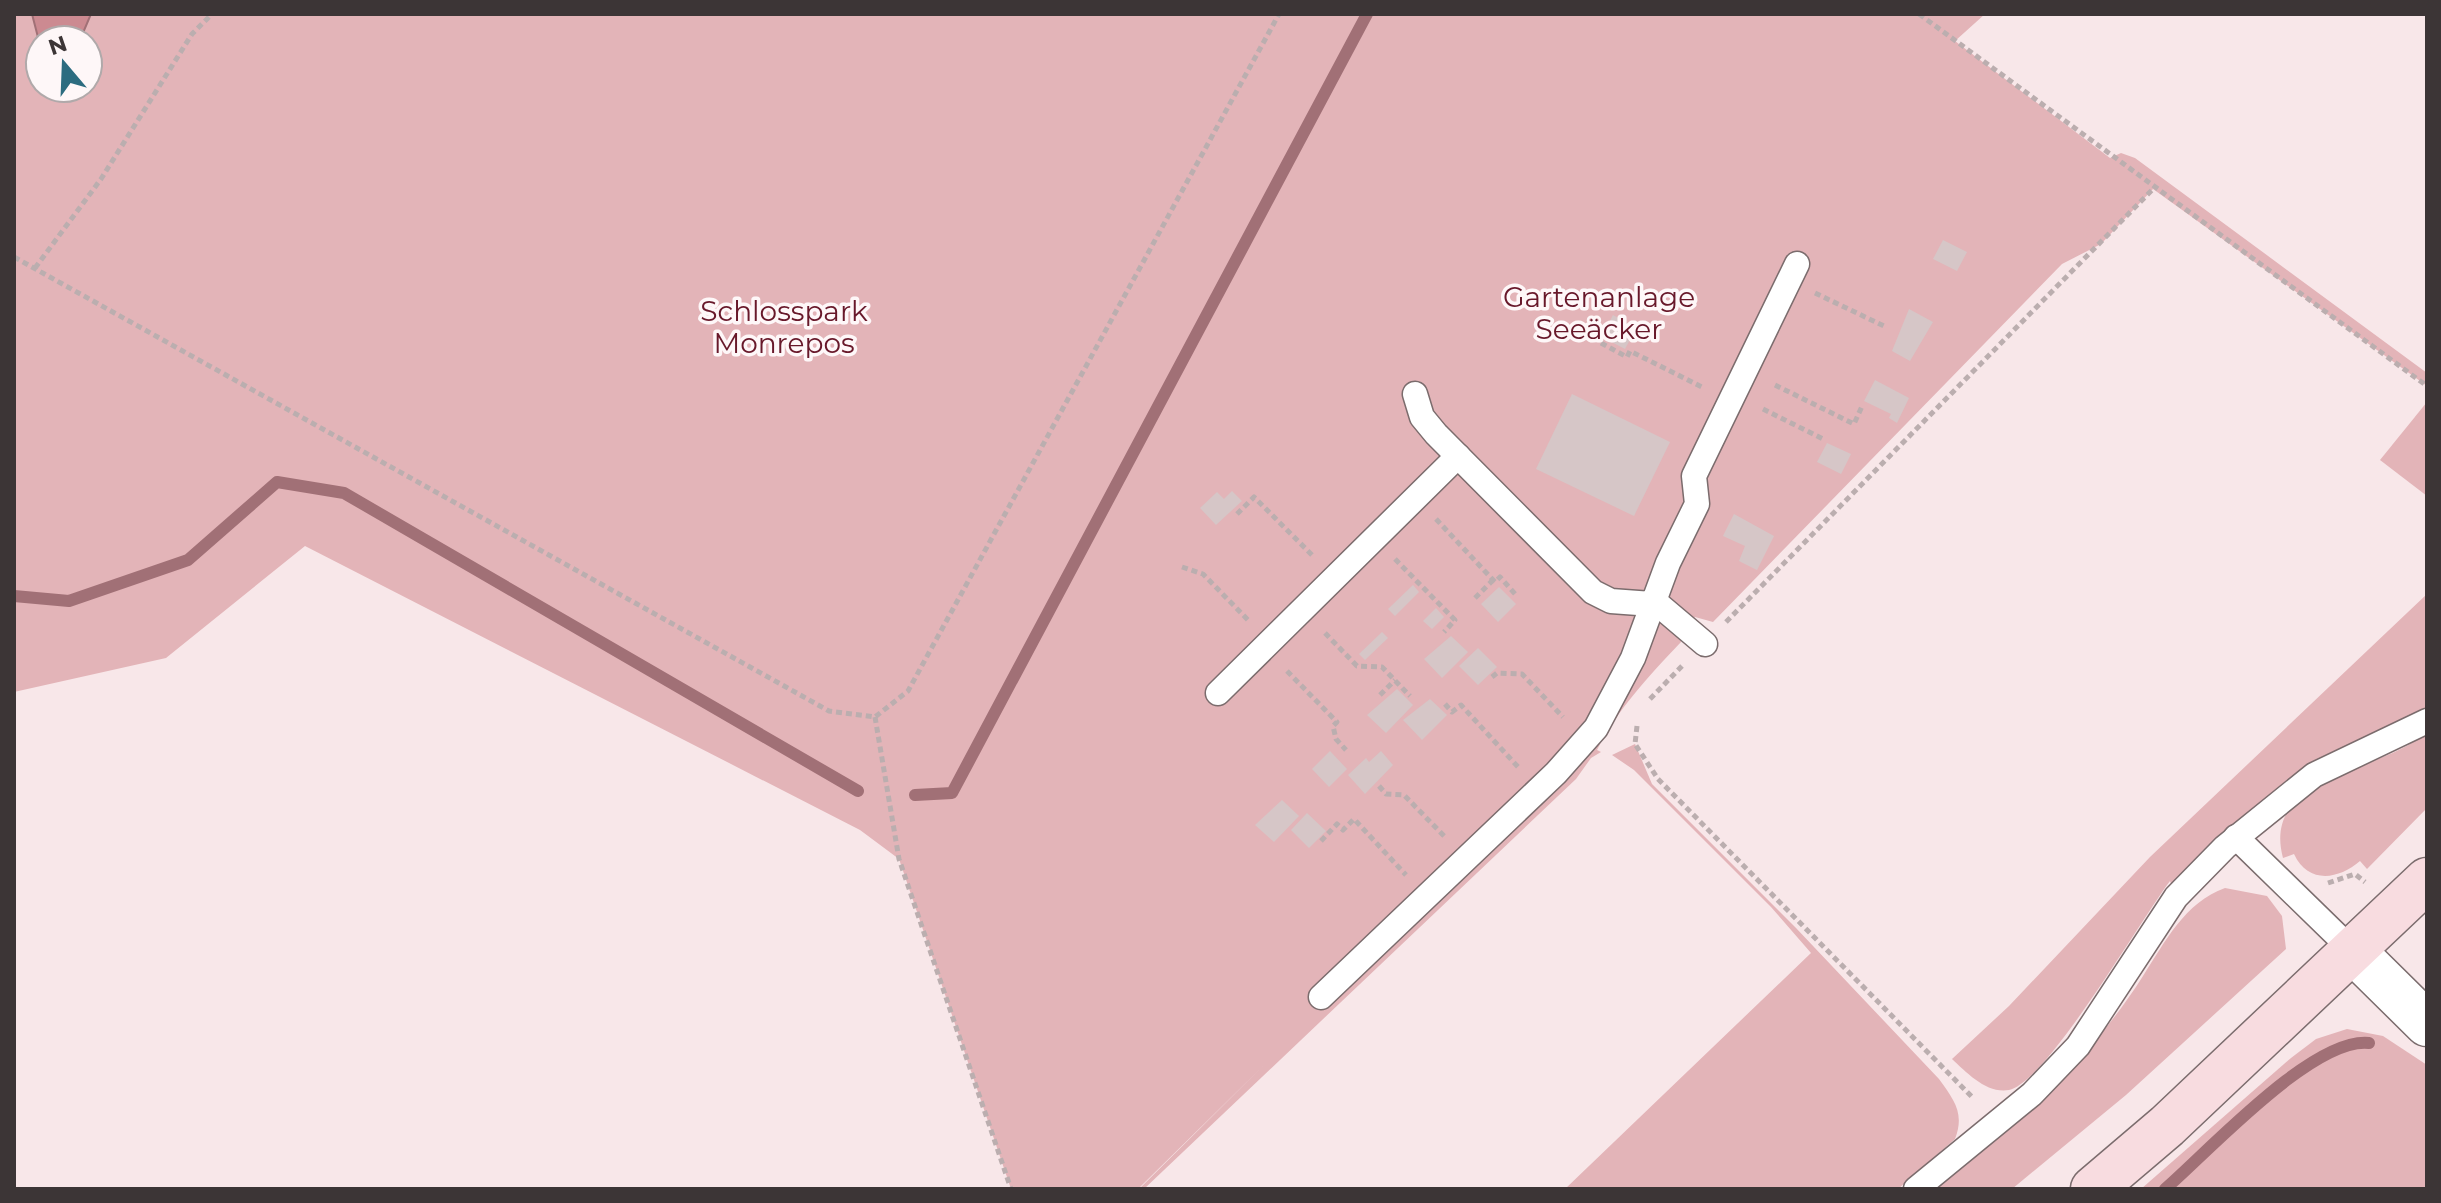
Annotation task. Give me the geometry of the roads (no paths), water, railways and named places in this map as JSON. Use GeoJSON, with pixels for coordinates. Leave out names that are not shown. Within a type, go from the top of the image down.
{"type":"FeatureCollection","features":[{"type":"Feature","properties":{"kind":"main road"},"geometry":{"type":"LineString","coordinates":[[2093,1189],[2167,1126],[2427,880]]}},
{"type":"Feature","properties":{"kind":"street"},"geometry":{"type":"LineString","coordinates":[[2353,951],[2427,1024]]}},
{"type":"Feature","properties":{"kind":"lane"},"geometry":{"type":"LineString","coordinates":[[1321,997],[1586,741],[1620,685],[1697,504],[1694,476],[1793,272]]}},
{"type":"Feature","properties":{"kind":"lane"},"geometry":{"type":"LineString","coordinates":[[1415,394],[1422,417],[1593,592],[1611,601],[1653,602],[1705,644]]}},
{"type":"Feature","properties":{"kind":"lane"},"geometry":{"type":"LineString","coordinates":[[1218,693],[1458,456]]}},
{"type":"Feature","properties":{"kind":"lane"},"geometry":{"type":"LineString","coordinates":[[1916,1189],[2032,1094],[2078,1046],[2176,897],[2236,837],[2314,775],[2427,721]]}},
{"type":"Feature","properties":{"kind":"lane"},"geometry":{"type":"LineString","coordinates":[[2236,837],[2353,951]]}},
{"type":"Feature","properties":{"kind":"waterway"},"geometry":{"type":"LineString","coordinates":[[915,795],[952,793],[1367,14]]}},
{"type":"Feature","properties":{"kind":"waterway"},"geometry":{"type":"LineString","coordinates":[[14,596],[69,601],[188,560],[277,482],[344,493],[858,791]]}},
{"type":"Feature","properties":{"kind":"waterway"},"geometry":{"type":"LineString","coordinates":[[2165,1189],[2291,1077],[2346,1046],[2369,1043]]}},
{"type":"Feature","properties":{"kind":"park label","name":"Gartenanlage Seeäcker"},"geometry":{"type":"Point","coordinates":[1599,313]}},
{"type":"Feature","properties":{"kind":"park label","name":"Schlosspark Monrepos"},"geometry":{"type":"Point","coordinates":[784,327]}}]}
